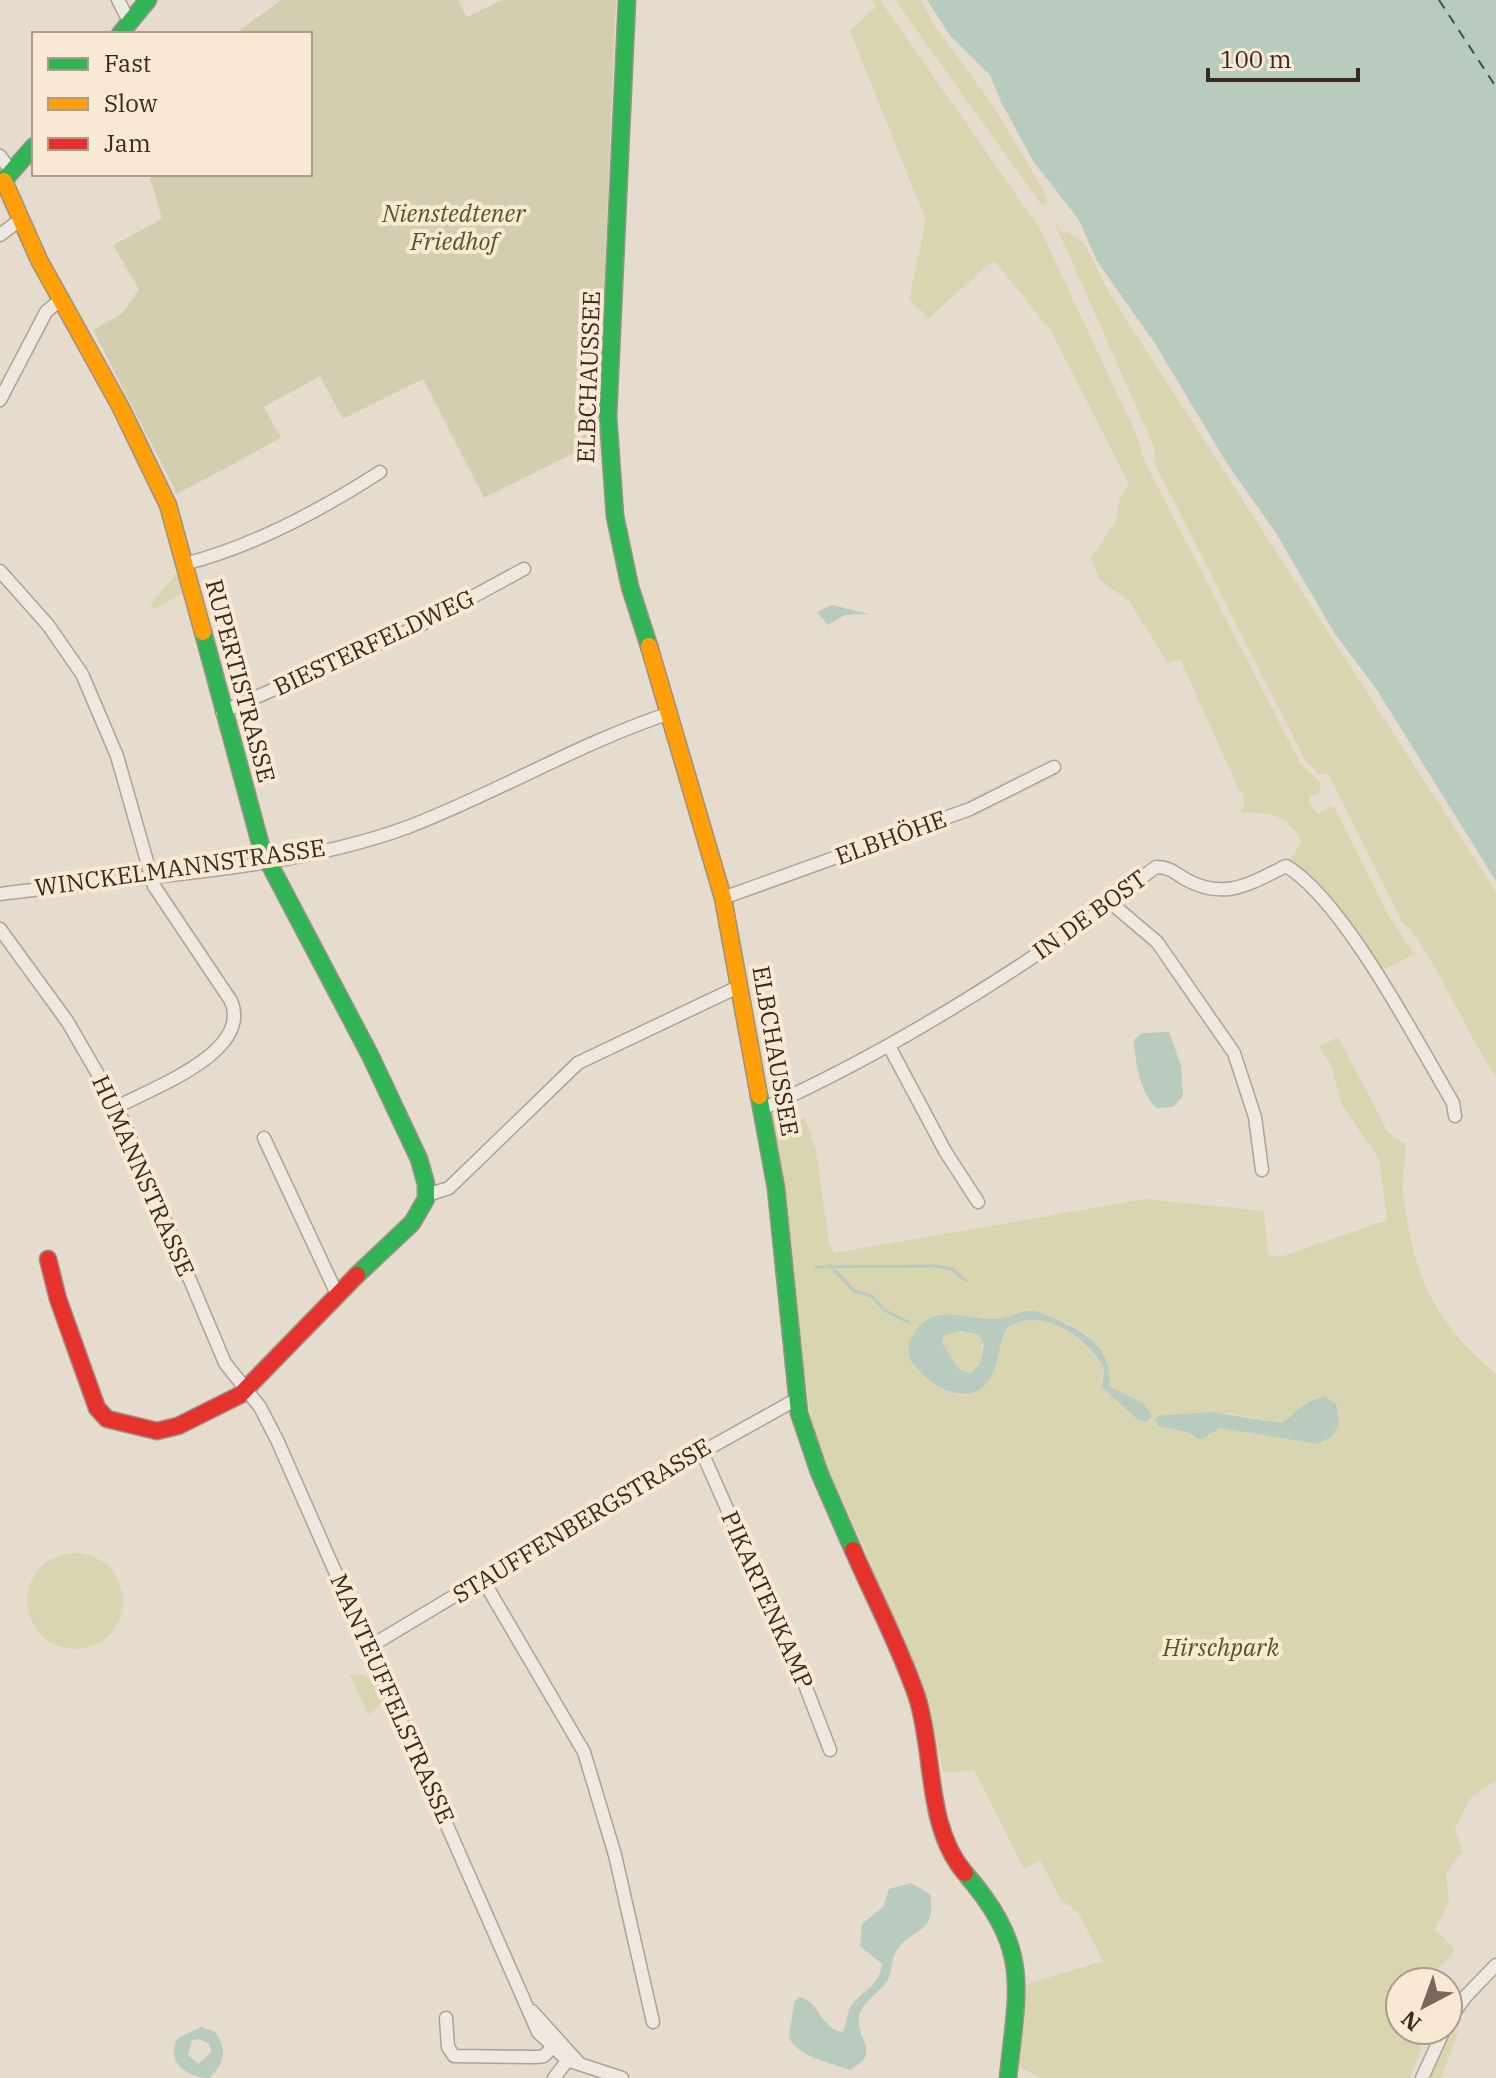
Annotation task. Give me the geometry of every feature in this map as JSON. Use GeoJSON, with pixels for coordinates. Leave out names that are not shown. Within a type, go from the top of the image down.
{"type":"FeatureCollection","features":[{"type":"Feature","properties":{"kind":"main road"},"geometry":{"type":"LineString","coordinates":[[125,28],[148,0]]}},
{"type":"Feature","properties":{"kind":"main road","name":"ELBCHAUSSEE"},"geometry":{"type":"LineString","coordinates":[[627,0],[607,448],[625,566],[723,898],[782,1233],[797,1399],[815,1462],[916,1694],[928,1736],[938,1815],[946,1844],[959,1866],[993,1906],[1010,1940],[1018,1986],[1008,2078]]}},
{"type":"Feature","properties":{"kind":"main road"},"geometry":{"type":"LineString","coordinates":[[5,180],[32,148]]}},
{"type":"Feature","properties":{"kind":"main road","name":"RUPERTISTRASSE"},"geometry":{"type":"LineString","coordinates":[[5,180],[61,299],[155,474],[168,505],[258,838],[383,1081],[422,1169],[427,1195]]}},
{"type":"Feature","properties":{"kind":"main road"},"geometry":{"type":"LineString","coordinates":[[48,1259],[58,1299],[97,1408],[107,1419],[157,1431],[208,1413],[247,1390],[337,1294],[412,1223],[427,1195]]}},
{"type":"Feature","properties":{"kind":"street"},"geometry":{"type":"LineString","coordinates":[[118,0],[125,28]]}},
{"type":"Feature","properties":{"kind":"street","name":"RUPERTISTRASSE"},"geometry":{"type":"LineString","coordinates":[[0,156],[5,180]]}},
{"type":"Feature","properties":{"kind":"street"},"geometry":{"type":"LineString","coordinates":[[0,235],[21,219]]}},
{"type":"Feature","properties":{"kind":"street"},"geometry":{"type":"LineString","coordinates":[[0,400],[46,312],[61,299]]}},
{"type":"Feature","properties":{"kind":"street"},"geometry":{"type":"LineString","coordinates":[[184,564],[258,537],[380,472]]}},
{"type":"Feature","properties":{"kind":"street","name":"BIESTERFELDWEG"},"geometry":{"type":"LineString","coordinates":[[222,712],[417,627],[524,569]]}},
{"type":"Feature","properties":{"kind":"street"},"geometry":{"type":"LineString","coordinates":[[0,571],[48,625],[90,690],[122,771],[152,877],[171,915],[231,1001],[235,1021],[228,1040],[209,1056],[117,1107]]}},
{"type":"Feature","properties":{"kind":"street","name":"WINCKELMANNSTRASSE"},"geometry":{"type":"LineString","coordinates":[[0,894],[74,882],[152,877],[267,860],[407,827],[600,739],[670,713]]}},
{"type":"Feature","properties":{"kind":"street","name":"ELBHÖHE"},"geometry":{"type":"LineString","coordinates":[[723,898],[970,809],[1054,767]]}},
{"type":"Feature","properties":{"kind":"street","name":"IN DE BOST"},"geometry":{"type":"LineString","coordinates":[[762,1109],[889,1046],[1011,972],[1111,903],[1156,867],[1170,869],[1202,888],[1224,892],[1247,887],[1286,866],[1303,876],[1327,904],[1381,982],[1453,1103],[1455,1116]]}},
{"type":"Feature","properties":{"kind":"street"},"geometry":{"type":"LineString","coordinates":[[1111,903],[1157,942],[1234,1053],[1255,1117],[1262,1170]]}},
{"type":"Feature","properties":{"kind":"street","name":"HUMANNSTRASSE"},"geometry":{"type":"LineString","coordinates":[[0,929],[67,1021],[117,1107],[222,1355],[237,1382],[247,1390]]}},
{"type":"Feature","properties":{"kind":"street"},"geometry":{"type":"LineString","coordinates":[[427,1195],[449,1188],[578,1063],[738,987]]}},
{"type":"Feature","properties":{"kind":"street"},"geometry":{"type":"LineString","coordinates":[[889,1046],[945,1151],[978,1202]]}},
{"type":"Feature","properties":{"kind":"street"},"geometry":{"type":"LineString","coordinates":[[264,1138],[337,1294]]}},
{"type":"Feature","properties":{"kind":"street","name":"MANTEUFFELSTRASSE"},"geometry":{"type":"LineString","coordinates":[[247,1390],[260,1407],[278,1442],[532,2011],[538,2032],[572,2059],[622,2078]]}},
{"type":"Feature","properties":{"kind":"street","name":"STAUFFENBERGSTRASSE"},"geometry":{"type":"LineString","coordinates":[[369,1647],[701,1450],[797,1399]]}},
{"type":"Feature","properties":{"kind":"street","name":"PIKARTENKAMP"},"geometry":{"type":"LineString","coordinates":[[701,1450],[805,1685],[830,1750]]}},
{"type":"Feature","properties":{"kind":"street"},"geometry":{"type":"LineString","coordinates":[[483,1580],[576,1734],[589,1764],[615,1855],[653,2022]]}},
{"type":"Feature","properties":{"kind":"street"},"geometry":{"type":"LineString","coordinates":[[1464,1999],[1496,1965]]}},
{"type":"Feature","properties":{"kind":"street"},"geometry":{"type":"LineString","coordinates":[[446,2018],[448,2047],[454,2056],[537,2057],[555,2045]]}},
{"type":"Feature","properties":{"kind":"street"},"geometry":{"type":"LineString","coordinates":[[1422,2078],[1437,2046]]}},
{"type":"Feature","properties":{"kind":"street"},"geometry":{"type":"LineString","coordinates":[[554,2078],[572,2059]]}},
{"type":"Feature","properties":{"kind":"green space","name":"Nienstedtener Friedhof"},"geometry":{"type":"Polygon","coordinates":[[[281,0],[458,0],[467,17],[502,0],[616,0],[598,441],[484,498],[423,379],[343,419],[320,376],[264,407],[281,438],[177,494],[93,330],[123,313],[139,289],[113,245],[162,219],[150,176],[312,176],[312,32],[238,32],[281,0]]]}},
{"type":"Feature","properties":{"kind":"green space"},"geometry":{"type":"Polygon","coordinates":[[[871,0],[880,0],[1040,229],[1137,436],[1144,460],[1300,763],[1321,783],[1319,793],[1310,796],[1309,802],[1318,814],[1331,806],[1336,810],[1389,916],[1414,954],[1379,972],[1330,896],[1289,861],[1302,842],[1290,825],[1268,814],[1239,813],[1244,806],[1243,792],[1240,792],[1180,659],[1168,664],[1129,601],[1100,580],[1091,558],[1117,519],[1119,499],[1129,484],[1051,331],[994,260],[929,318],[909,299],[926,220],[850,31],[876,7],[871,0]]]}},
{"type":"Feature","properties":{"kind":"green space"},"geometry":{"type":"Polygon","coordinates":[[[895,0],[921,0],[932,22],[994,107],[1045,193],[1047,200],[1043,207],[895,0]]]}},
{"type":"Feature","properties":{"kind":"green space"},"geometry":{"type":"Polygon","coordinates":[[[1053,219],[1062,233],[1068,232],[1084,243],[1111,296],[1496,892],[1496,1076],[1427,954],[1401,920],[1328,774],[1320,774],[1305,760],[1153,460],[1155,449],[1053,219]]]}},
{"type":"Feature","properties":{"kind":"green space"},"geometry":{"type":"Polygon","coordinates":[[[177,573],[183,593],[154,609],[150,605],[177,573]]]}},
{"type":"Feature","properties":{"kind":"green space","name":"Hirschpark"},"geometry":{"type":"Polygon","coordinates":[[[1338,1037],[1388,1132],[1405,1144],[1403,1193],[1420,1273],[1441,1315],[1474,1354],[1496,1374],[1496,1780],[1470,1799],[1455,1829],[1463,1852],[1446,1872],[1449,1902],[1435,1929],[1455,1950],[1440,1966],[1384,1966],[1384,2046],[1422,2048],[1410,2078],[1042,2078],[1019,2067],[1027,1984],[1103,1961],[1078,1912],[1061,1900],[1040,1860],[1024,1869],[974,1770],[943,1773],[928,1698],[918,1702],[859,1559],[867,1554],[815,1441],[762,1109],[781,1100],[790,1123],[805,1118],[816,1151],[829,1242],[834,1253],[1146,1199],[1264,1211],[1268,1255],[1283,1256],[1387,1220],[1379,1159],[1342,1105],[1331,1065],[1319,1047],[1338,1037]],[[1037,1311],[994,1319],[946,1314],[927,1319],[909,1340],[949,1392],[965,1396],[987,1383],[1008,1327],[1022,1321],[1049,1322],[1075,1336],[1096,1356],[1104,1367],[1101,1381],[1128,1411],[1108,1386],[1107,1361],[1086,1334],[1069,1323],[1037,1311]],[[1329,1398],[1308,1402],[1282,1423],[1229,1413],[1164,1416],[1170,1429],[1186,1432],[1194,1438],[1220,1428],[1318,1444],[1324,1442],[1336,1404],[1329,1398]]]}},
{"type":"Feature","properties":{"kind":"green space"},"geometry":{"type":"Polygon","coordinates":[[[952,1331],[979,1335],[983,1339],[980,1363],[970,1374],[958,1368],[942,1343],[944,1335],[952,1331]]]}},
{"type":"Feature","properties":{"kind":"green space"},"geometry":{"type":"Polygon","coordinates":[[[75,1553],[93,1557],[109,1567],[119,1583],[123,1601],[119,1619],[109,1635],[93,1645],[75,1649],[57,1645],[41,1635],[31,1619],[27,1601],[31,1583],[41,1567],[57,1557],[75,1553]]]}},
{"type":"Feature","properties":{"kind":"green space"},"geometry":{"type":"Polygon","coordinates":[[[362,1674],[374,1681],[384,1699],[369,1716],[350,1675],[362,1674]]]}},
{"type":"Feature","properties":{"kind":"green space"},"geometry":{"type":"Polygon","coordinates":[[[1437,2046],[1453,2046],[1441,2078],[1422,2078],[1437,2046]]]}},
{"type":"Feature","properties":{"kind":"shaded area"},"geometry":{"type":"Polygon","coordinates":[[[927,0],[1496,0],[1496,881],[1375,687],[1335,634],[1276,533],[1228,465],[1156,345],[1097,261],[1079,220],[1033,161],[990,75],[951,37],[927,0]]]}},
{"type":"Feature","properties":{"kind":"shaded area"},"geometry":{"type":"Polygon","coordinates":[[[832,605],[869,614],[845,615],[828,625],[817,612],[832,605]]]}},
{"type":"Feature","properties":{"kind":"shaded area"},"geometry":{"type":"Polygon","coordinates":[[[1169,1032],[1181,1065],[1183,1096],[1173,1107],[1157,1108],[1143,1086],[1134,1040],[1142,1033],[1169,1032]]]}},
{"type":"Feature","properties":{"kind":"shaded area"},"geometry":{"type":"Polygon","coordinates":[[[1031,1311],[1064,1323],[1088,1337],[1105,1357],[1109,1386],[1144,1404],[1152,1416],[1146,1422],[1137,1419],[1102,1387],[1104,1367],[1086,1345],[1049,1323],[1022,1321],[1008,1327],[992,1375],[983,1387],[973,1393],[961,1394],[938,1386],[910,1359],[908,1347],[912,1337],[924,1322],[933,1317],[952,1314],[994,1319],[1031,1311]],[[961,1331],[944,1335],[942,1343],[958,1368],[970,1374],[980,1363],[984,1344],[979,1335],[961,1331]]]}},
{"type":"Feature","properties":{"kind":"shaded area"},"geometry":{"type":"Polygon","coordinates":[[[1325,1396],[1336,1404],[1339,1424],[1332,1436],[1318,1444],[1220,1428],[1200,1440],[1186,1432],[1159,1426],[1155,1421],[1158,1416],[1212,1412],[1282,1423],[1308,1402],[1325,1396]]]}},
{"type":"Feature","properties":{"kind":"shaded area"},"geometry":{"type":"Polygon","coordinates":[[[911,1883],[930,1894],[930,1918],[901,1945],[893,1958],[888,1980],[860,2013],[859,2026],[867,2052],[865,2058],[850,2070],[816,2059],[800,2050],[789,2038],[794,2002],[800,1997],[807,2000],[830,2026],[843,2032],[851,2006],[874,1983],[881,1971],[882,1964],[860,1946],[862,1924],[883,1907],[889,1889],[911,1883]]]}},
{"type":"Feature","properties":{"kind":"shaded area"},"geometry":{"type":"Polygon","coordinates":[[[201,2027],[215,2032],[222,2044],[223,2056],[219,2067],[209,2078],[193,2075],[180,2067],[174,2054],[178,2038],[201,2027]],[[200,2039],[192,2040],[188,2055],[198,2064],[211,2052],[209,2044],[200,2039]]]}},
{"type":"Feature","properties":{"kind":"waterway"},"geometry":{"type":"LineString","coordinates":[[830,1265],[854,1291],[872,1296],[884,1310],[908,1322]]}},
{"type":"Feature","properties":{"kind":"waterway"},"geometry":{"type":"LineString","coordinates":[[816,1267],[933,1266],[952,1269],[966,1281]]}},
{"type":"Feature","properties":{"kind":"ferry route"},"geometry":{"type":"LineString","coordinates":[[1439,0],[1496,87]]}},
{"type":"Feature","properties":{"kind":"traffic: fast"},"geometry":{"type":"LineString","coordinates":[[122,32],[148,0]]}},
{"type":"Feature","properties":{"kind":"traffic: fast"},"geometry":{"type":"LineString","coordinates":[[627,0],[608,416],[615,516],[630,587],[649,646]]}},
{"type":"Feature","properties":{"kind":"traffic: fast"},"geometry":{"type":"LineString","coordinates":[[0,185],[32,148]]}},
{"type":"Feature","properties":{"kind":"traffic: fast"},"geometry":{"type":"LineString","coordinates":[[203,632],[262,850],[370,1055],[419,1159],[426,1184],[426,1199],[412,1223],[357,1275]]}},
{"type":"Feature","properties":{"kind":"traffic: fast"},"geometry":{"type":"LineString","coordinates":[[759,1096],[776,1188],[799,1413],[819,1472],[853,1550]]}},
{"type":"Feature","properties":{"kind":"traffic: fast"},"geometry":{"type":"LineString","coordinates":[[965,1873],[1001,1924],[1015,1969],[1015,2017],[1008,2078]]}},
{"type":"Feature","properties":{"kind":"traffic: slow"},"geometry":{"type":"LineString","coordinates":[[4,181],[39,260],[120,406],[168,505],[203,632]]}},
{"type":"Feature","properties":{"kind":"traffic: slow"},"geometry":{"type":"LineString","coordinates":[[649,646],[723,898],[759,1096]]}},
{"type":"Feature","properties":{"kind":"traffic: jam"},"geometry":{"type":"LineString","coordinates":[[48,1259],[58,1299],[97,1408],[107,1419],[157,1431],[178,1426],[240,1395],[357,1275]]}},
{"type":"Feature","properties":{"kind":"traffic: jam"},"geometry":{"type":"LineString","coordinates":[[853,1550],[917,1697],[943,1834],[965,1873]]}}]}
